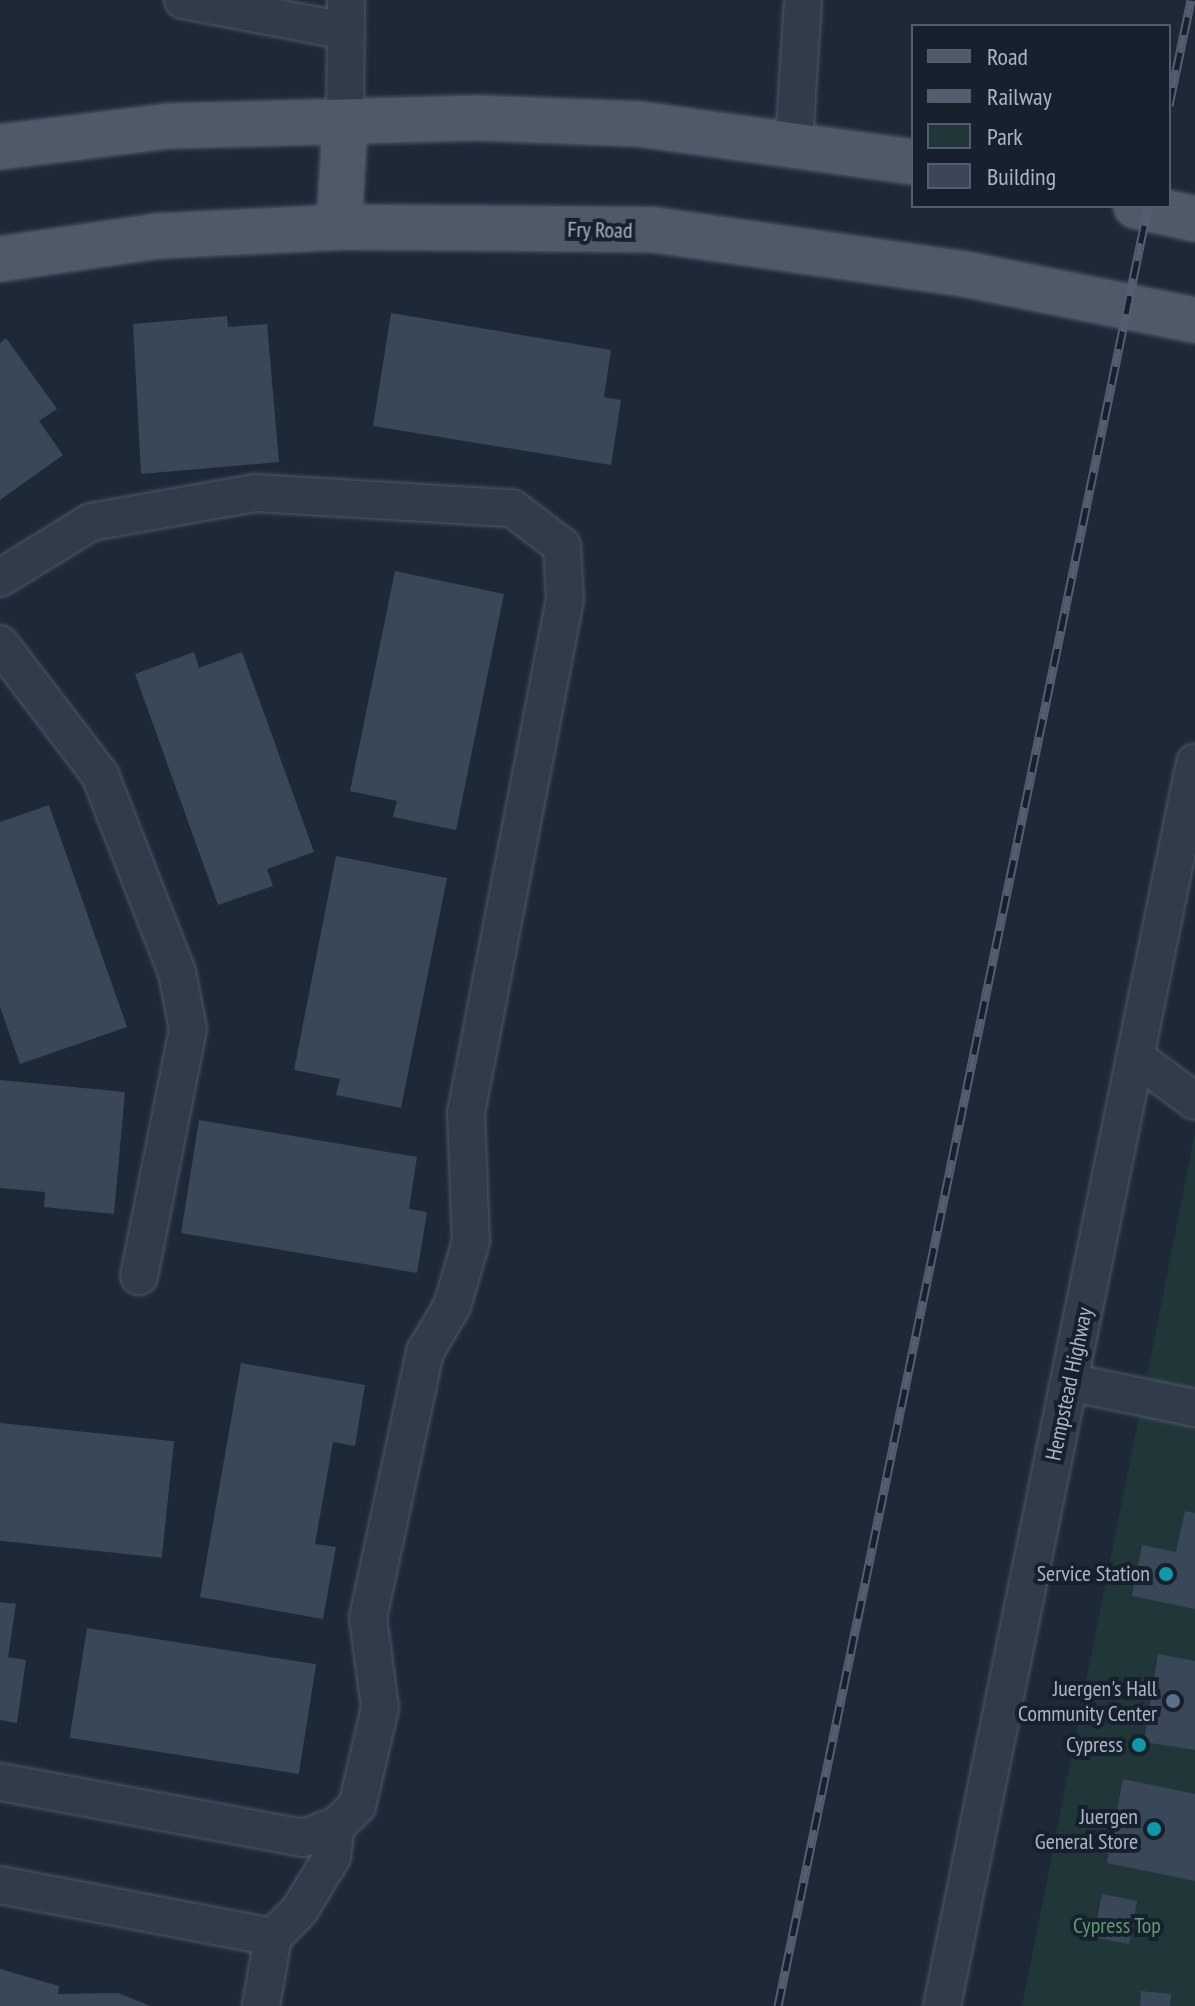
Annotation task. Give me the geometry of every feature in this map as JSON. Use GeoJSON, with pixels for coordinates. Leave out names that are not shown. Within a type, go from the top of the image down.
{"type":"FeatureCollection","features":[{"type":"Feature","properties":{"kind":"main road"},"geometry":{"type":"LineString","coordinates":[[0,147],[169,126],[345,124],[476,118],[639,124],[794,143],[911,162]]}},
{"type":"Feature","properties":{"kind":"main road"},"geometry":{"type":"LineString","coordinates":[[339,227],[345,124]]}},
{"type":"Feature","properties":{"kind":"main road"},"geometry":{"type":"LineString","coordinates":[[1145,208],[1195,219]]}},
{"type":"Feature","properties":{"kind":"main road","name":"Fry Road"},"geometry":{"type":"LineString","coordinates":[[0,259],[158,236],[339,227],[655,230],[964,274],[1195,320]]}},
{"type":"Feature","properties":{"kind":"street"},"geometry":{"type":"LineString","coordinates":[[183,0],[346,15],[345,124]]}},
{"type":"Feature","properties":{"kind":"street"},"geometry":{"type":"LineString","coordinates":[[794,143],[803,0]]}},
{"type":"Feature","properties":{"kind":"street"},"geometry":{"type":"LineString","coordinates":[[0,578],[91,522],[256,493],[512,508],[562,546],[565,599],[466,1113],[471,1241],[452,1306],[425,1352],[368,1618],[380,1708],[357,1806],[336,1826],[303,1838],[0,1782]]}},
{"type":"Feature","properties":{"kind":"street"},"geometry":{"type":"LineString","coordinates":[[0,644],[100,775],[177,972],[188,1029],[139,1276]]}},
{"type":"Feature","properties":{"kind":"street","name":"Hempstead Highway"},"geometry":{"type":"LineString","coordinates":[[942,2006],[1195,767]]}},
{"type":"Feature","properties":{"kind":"street"},"geometry":{"type":"LineString","coordinates":[[1135,1057],[1195,1101]]}},
{"type":"Feature","properties":{"kind":"street"},"geometry":{"type":"LineString","coordinates":[[1069,1382],[1195,1408]]}},
{"type":"Feature","properties":{"kind":"street"},"geometry":{"type":"LineString","coordinates":[[261,2006],[273,1937],[299,1911],[332,1857],[336,1826]]}},
{"type":"Feature","properties":{"kind":"street"},"geometry":{"type":"LineString","coordinates":[[0,1885],[273,1937]]}},
{"type":"Feature","properties":{"kind":"green space","name":"Cypress Top"},"geometry":{"type":"Polygon","coordinates":[[[1195,1133],[1195,2006],[1022,2006],[1195,1133]]]}},
{"type":"Feature","properties":{"kind":"building"},"geometry":{"type":"Polygon","coordinates":[[[391,313],[611,350],[604,397],[621,400],[611,465],[373,426],[391,313]]]}},
{"type":"Feature","properties":{"kind":"building"},"geometry":{"type":"Polygon","coordinates":[[[227,316],[228,327],[267,324],[279,462],[141,474],[133,324],[227,316]]]}},
{"type":"Feature","properties":{"kind":"building"},"geometry":{"type":"Polygon","coordinates":[[[6,338],[57,409],[39,421],[63,455],[0,500],[0,343],[6,338]]]}},
{"type":"Feature","properties":{"kind":"building"},"geometry":{"type":"Polygon","coordinates":[[[395,571],[504,594],[456,830],[393,817],[397,801],[350,791],[395,571]]]}},
{"type":"Feature","properties":{"kind":"building"},"geometry":{"type":"Polygon","coordinates":[[[194,652],[199,668],[242,652],[314,852],[267,869],[273,886],[218,905],[135,674],[194,652]]]}},
{"type":"Feature","properties":{"kind":"building"},"geometry":{"type":"Polygon","coordinates":[[[49,805],[127,1027],[20,1064],[0,1007],[0,822],[49,805]]]}},
{"type":"Feature","properties":{"kind":"building"},"geometry":{"type":"Polygon","coordinates":[[[336,856],[447,878],[401,1108],[336,1095],[340,1079],[294,1070],[336,856]]]}},
{"type":"Feature","properties":{"kind":"building"},"geometry":{"type":"Polygon","coordinates":[[[0,1080],[125,1092],[114,1214],[44,1207],[45,1192],[0,1188],[0,1080]]]}},
{"type":"Feature","properties":{"kind":"building"},"geometry":{"type":"Polygon","coordinates":[[[199,1120],[417,1157],[409,1209],[427,1212],[417,1273],[181,1233],[199,1120]]]}},
{"type":"Feature","properties":{"kind":"building"},"geometry":{"type":"Polygon","coordinates":[[[241,1363],[365,1385],[355,1446],[333,1442],[315,1544],[336,1547],[323,1619],[200,1597],[241,1363]]]}},
{"type":"Feature","properties":{"kind":"building"},"geometry":{"type":"Polygon","coordinates":[[[0,1423],[174,1441],[162,1558],[0,1541],[0,1423]]]}},
{"type":"Feature","properties":{"kind":"building","name":"Service Station"},"geometry":{"type":"Polygon","coordinates":[[[1185,1511],[1195,1513],[1195,1609],[1132,1596],[1142,1545],[1176,1552],[1185,1511]]]}},
{"type":"Feature","properties":{"kind":"building"},"geometry":{"type":"Polygon","coordinates":[[[0,1602],[16,1604],[8,1657],[26,1660],[17,1723],[0,1720],[0,1602]]]}},
{"type":"Feature","properties":{"kind":"building"},"geometry":{"type":"Polygon","coordinates":[[[87,1628],[316,1664],[299,1774],[70,1738],[87,1628]]]}},
{"type":"Feature","properties":{"kind":"building","name":"Juergen's Hall Community Center"},"geometry":{"type":"Polygon","coordinates":[[[1158,1654],[1195,1661],[1195,1750],[1144,1742],[1158,1654]]]}},
{"type":"Feature","properties":{"kind":"building","name":"Juergen General Store"},"geometry":{"type":"Polygon","coordinates":[[[1123,1779],[1195,1794],[1195,1881],[1107,1863],[1123,1779]]]}},
{"type":"Feature","properties":{"kind":"building"},"geometry":{"type":"Polygon","coordinates":[[[1102,1894],[1137,1901],[1129,1944],[1094,1937],[1102,1894]]]}},
{"type":"Feature","properties":{"kind":"building"},"geometry":{"type":"Polygon","coordinates":[[[0,1969],[59,1986],[58,1994],[118,1993],[151,2006],[0,2006],[0,1969]]]}},
{"type":"Feature","properties":{"kind":"building"},"geometry":{"type":"Polygon","coordinates":[[[1141,1991],[1171,1994],[1170,2006],[1140,2006],[1141,1991]]]}},
{"type":"Feature","properties":{"kind":"railway"},"geometry":{"type":"LineString","coordinates":[[1171,95],[1191,0]]}},
{"type":"Feature","properties":{"kind":"railway"},"geometry":{"type":"LineString","coordinates":[[778,2006],[1148,208]]}},
{"type":"Feature","properties":{"kind":"place","name":"Service Station"},"geometry":{"type":"Point","coordinates":[1166,1574]}},
{"type":"Feature","properties":{"kind":"place","name":"Juergen's Hall Community Center"},"geometry":{"type":"Point","coordinates":[1173,1701]}},
{"type":"Feature","properties":{"kind":"place","name":"Cypress"},"geometry":{"type":"Point","coordinates":[1139,1745]}},
{"type":"Feature","properties":{"kind":"place","name":"Juergen General Store"},"geometry":{"type":"Point","coordinates":[1154,1829]}}]}
